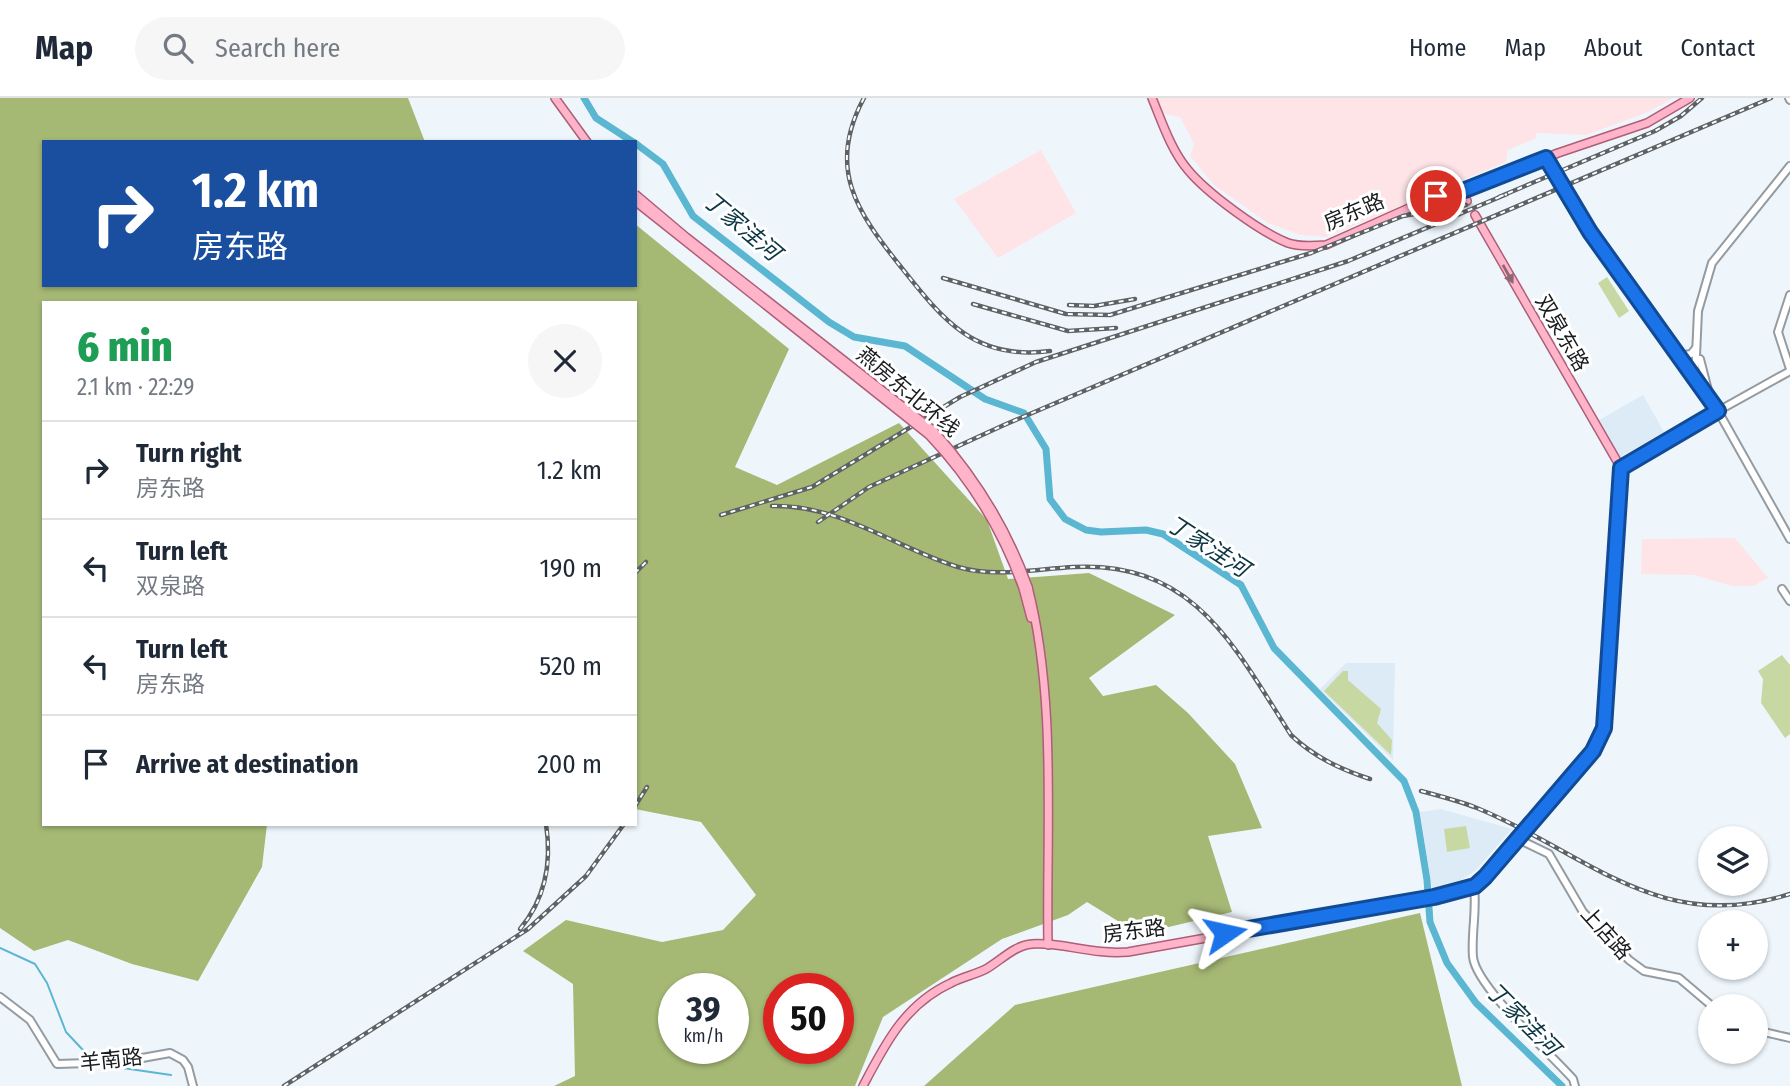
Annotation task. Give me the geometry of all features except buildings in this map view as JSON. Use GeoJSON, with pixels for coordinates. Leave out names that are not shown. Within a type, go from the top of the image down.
{"type":"FeatureCollection","features":[{"type":"Feature","properties":{"kind":"main road"},"geometry":{"type":"LineString","coordinates":[[549,98],[580,140]]}},
{"type":"Feature","properties":{"kind":"main road"},"geometry":{"type":"LineString","coordinates":[[555,98],[586,140]]}},
{"type":"Feature","properties":{"kind":"main road","name":"房东路"},"geometry":{"type":"LineString","coordinates":[[1152,98],[1171,143],[1203,187],[1290,244],[1326,245],[1436,196],[1461,190],[1647,123],[1690,98]]}},
{"type":"Feature","properties":{"kind":"main road"},"geometry":{"type":"LineString","coordinates":[[1475,886],[1593,751],[1604,728],[1621,468],[1718,411],[1590,232],[1546,158]]}},
{"type":"Feature","properties":{"kind":"main road"},"geometry":{"type":"LineString","coordinates":[[1461,190],[1467,201]]}},
{"type":"Feature","properties":{"kind":"main road","name":"燕房东北环线"},"geometry":{"type":"LineString","coordinates":[[637,196],[934,431],[966,468],[997,517],[1026,587],[1032,622],[1043,780],[1045,945]]}},
{"type":"Feature","properties":{"kind":"main road","name":"燕房东北环线"},"geometry":{"type":"LineString","coordinates":[[637,203],[683,242],[929,435],[961,470],[986,508],[1026,587]]}},
{"type":"Feature","properties":{"kind":"main road","name":"双泉东路"},"geometry":{"type":"LineString","coordinates":[[1475,215],[1621,468]]}},
{"type":"Feature","properties":{"kind":"main road","name":"房东路"},"geometry":{"type":"LineString","coordinates":[[863,1086],[891,1034],[917,1004],[1017,948],[1045,945],[1089,953],[1128,952],[1434,897],[1475,886]]}},
{"type":"Feature","properties":{"kind":"street"},"geometry":{"type":"LineString","coordinates":[[1695,378],[1700,299],[1712,263],[1790,166]]}},
{"type":"Feature","properties":{"kind":"street"},"geometry":{"type":"LineString","coordinates":[[1790,295],[1778,332],[1790,370],[1718,411],[1790,539]]}},
{"type":"Feature","properties":{"kind":"street"},"geometry":{"type":"LineString","coordinates":[[1678,356],[1691,354],[1697,347]]}},
{"type":"Feature","properties":{"kind":"street"},"geometry":{"type":"LineString","coordinates":[[1697,347],[1710,398]]}},
{"type":"Feature","properties":{"kind":"street"},"geometry":{"type":"LineString","coordinates":[[1782,589],[1790,601]]}},
{"type":"Feature","properties":{"kind":"street","name":"上店路"},"geometry":{"type":"LineString","coordinates":[[1518,839],[1549,854],[1583,912],[1636,967],[1648,973],[1679,978],[1698,994]]}},
{"type":"Feature","properties":{"kind":"street"},"geometry":{"type":"LineString","coordinates":[[1475,886],[1477,921],[1473,960],[1506,1009],[1528,1035],[1568,1073],[1575,1086]]}},
{"type":"Feature","properties":{"kind":"street","name":"羊南路"},"geometry":{"type":"LineString","coordinates":[[0,997],[30,1020],[57,1064],[107,1063],[170,1053],[183,1060],[188,1067],[193,1086]]}},
{"type":"Feature","properties":{"kind":"street"},"geometry":{"type":"LineString","coordinates":[[1768,1033],[1790,1038]]}},
{"type":"Feature","properties":{"kind":"shaded area"},"geometry":{"type":"Polygon","coordinates":[[[1157,98],[1673,98],[1648,112],[1586,135],[1536,133],[1536,138],[1508,150],[1506,162],[1326,237],[1300,235],[1268,223],[1214,185],[1190,156],[1194,144],[1180,117],[1164,114],[1157,98]]]}},
{"type":"Feature","properties":{"kind":"shaded area"},"geometry":{"type":"Polygon","coordinates":[[[1041,150],[1076,213],[998,258],[954,199],[1041,150]]]}},
{"type":"Feature","properties":{"kind":"shaded area"},"geometry":{"type":"Polygon","coordinates":[[[1643,395],[1664,432],[1620,457],[1599,420],[1643,395]]]}},
{"type":"Feature","properties":{"kind":"shaded area"},"geometry":{"type":"Polygon","coordinates":[[[1735,538],[1768,578],[1753,586],[1732,586],[1694,575],[1641,574],[1642,539],[1735,538]]]}},
{"type":"Feature","properties":{"kind":"shaded area"},"geometry":{"type":"Polygon","coordinates":[[[1346,663],[1395,663],[1393,760],[1320,689],[1346,663]]]}},
{"type":"Feature","properties":{"kind":"shaded area"},"geometry":{"type":"Polygon","coordinates":[[[1441,809],[1512,829],[1475,871],[1461,880],[1432,888],[1420,812],[1441,809]]]}},
{"type":"Feature","properties":{"kind":"green space"},"geometry":{"type":"Polygon","coordinates":[[[0,98],[408,98],[424,140],[42,140],[42,287],[637,287],[637,226],[789,349],[735,467],[777,485],[899,423],[987,520],[1008,579],[1089,573],[1175,615],[1089,678],[1103,696],[1156,685],[1188,713],[1235,764],[1262,828],[1208,836],[1232,912],[1139,934],[1087,902],[1068,915],[1002,939],[883,1017],[855,1086],[554,1086],[575,1076],[573,984],[523,951],[566,920],[662,942],[723,930],[756,895],[701,822],[637,809],[637,301],[42,301],[42,826],[267,826],[262,867],[198,981],[132,964],[68,940],[34,951],[0,928],[0,98]]]}},
{"type":"Feature","properties":{"kind":"green space"},"geometry":{"type":"Polygon","coordinates":[[[1607,277],[1629,311],[1619,318],[1598,283],[1607,277]]]}},
{"type":"Feature","properties":{"kind":"green space"},"geometry":{"type":"Polygon","coordinates":[[[1782,655],[1790,665],[1790,734],[1785,738],[1761,703],[1763,679],[1758,671],[1782,655]]]}},
{"type":"Feature","properties":{"kind":"green space"},"geometry":{"type":"Polygon","coordinates":[[[1343,671],[1348,671],[1348,680],[1381,709],[1377,723],[1392,740],[1391,755],[1324,691],[1343,671]]]}},
{"type":"Feature","properties":{"kind":"green space"},"geometry":{"type":"Polygon","coordinates":[[[1466,826],[1470,848],[1447,852],[1444,829],[1466,826]]]}},
{"type":"Feature","properties":{"kind":"green space"},"geometry":{"type":"Polygon","coordinates":[[[1420,913],[1462,1086],[924,1086],[1015,1005],[1420,913]]]}},
{"type":"Feature","properties":{"kind":"waterway","name":"丁家洼河"},"geometry":{"type":"LineString","coordinates":[[584,98],[596,118],[630,140]]}},
{"type":"Feature","properties":{"kind":"waterway","name":"丁家洼河"},"geometry":{"type":"LineString","coordinates":[[637,144],[663,164],[693,216],[829,322],[854,337],[905,346],[985,399],[1024,413],[1046,449],[1050,499],[1065,519],[1086,530],[1146,530],[1163,534],[1241,585],[1274,648],[1404,781],[1416,812],[1427,880],[1430,922],[1447,963],[1476,1003],[1562,1086]]}},
{"type":"Feature","properties":{"kind":"waterway"},"geometry":{"type":"LineString","coordinates":[[0,948],[35,964],[47,983],[66,1032],[82,1049],[102,1061]]}},
{"type":"Feature","properties":{"kind":"waterway"},"geometry":{"type":"LineString","coordinates":[[109,1066],[171,1075]]}},
{"type":"Feature","properties":{"kind":"tunnel"},"geometry":{"type":"LineString","coordinates":[[1467,201],[1475,215]]}},
{"type":"Feature","properties":{"kind":"railway"},"geometry":{"type":"LineString","coordinates":[[864,98],[853,123],[847,168],[860,208],[885,247],[931,304],[963,333],[1001,350],[1050,351]]}},
{"type":"Feature","properties":{"kind":"railway"},"geometry":{"type":"LineString","coordinates":[[1499,197],[1655,131],[1681,116],[1702,98]]}},
{"type":"Feature","properties":{"kind":"railway"},"geometry":{"type":"LineString","coordinates":[[818,522],[869,487],[1004,425],[1771,98]]}},
{"type":"Feature","properties":{"kind":"railway"},"geometry":{"type":"LineString","coordinates":[[721,515],[812,487],[960,397],[1036,362],[1348,261],[1507,194]]}},
{"type":"Feature","properties":{"kind":"railway"},"geometry":{"type":"LineString","coordinates":[[943,278],[1066,314],[1110,315],[1311,253],[1403,216],[1466,205]]}},
{"type":"Feature","properties":{"kind":"railway"},"geometry":{"type":"LineString","coordinates":[[1069,305],[1094,306],[1135,299]]}},
{"type":"Feature","properties":{"kind":"railway"},"geometry":{"type":"LineString","coordinates":[[973,304],[1068,331],[1116,328]]}},
{"type":"Feature","properties":{"kind":"railway"},"geometry":{"type":"LineString","coordinates":[[772,506],[797,507],[844,519],[935,559],[972,570],[1016,572],[1074,567],[1116,569],[1151,578],[1181,595],[1207,616],[1230,642],[1291,735],[1328,762],[1370,779]]}},
{"type":"Feature","properties":{"kind":"railway"},"geometry":{"type":"LineString","coordinates":[[637,571],[646,562]]}},
{"type":"Feature","properties":{"kind":"railway"},"geometry":{"type":"LineString","coordinates":[[637,803],[647,787]]}},
{"type":"Feature","properties":{"kind":"railway"},"geometry":{"type":"LineString","coordinates":[[1421,791],[1477,808],[1517,826],[1626,884],[1662,897],[1701,905],[1743,904],[1790,894]]}},
{"type":"Feature","properties":{"kind":"railway"},"geometry":{"type":"LineString","coordinates":[[520,929],[536,905],[545,880],[548,852],[546,826]]}},
{"type":"Feature","properties":{"kind":"railway"},"geometry":{"type":"LineString","coordinates":[[284,1086],[528,929],[586,876],[623,826]]}},
{"type":"Feature","properties":{"kind":"route"},"geometry":{"type":"LineString","coordinates":[[1225,933],[1434,897],[1475,886],[1485,877],[1593,751],[1604,728],[1621,468],[1718,411],[1590,232],[1546,158],[1465,190],[1436,196]]}}]}
